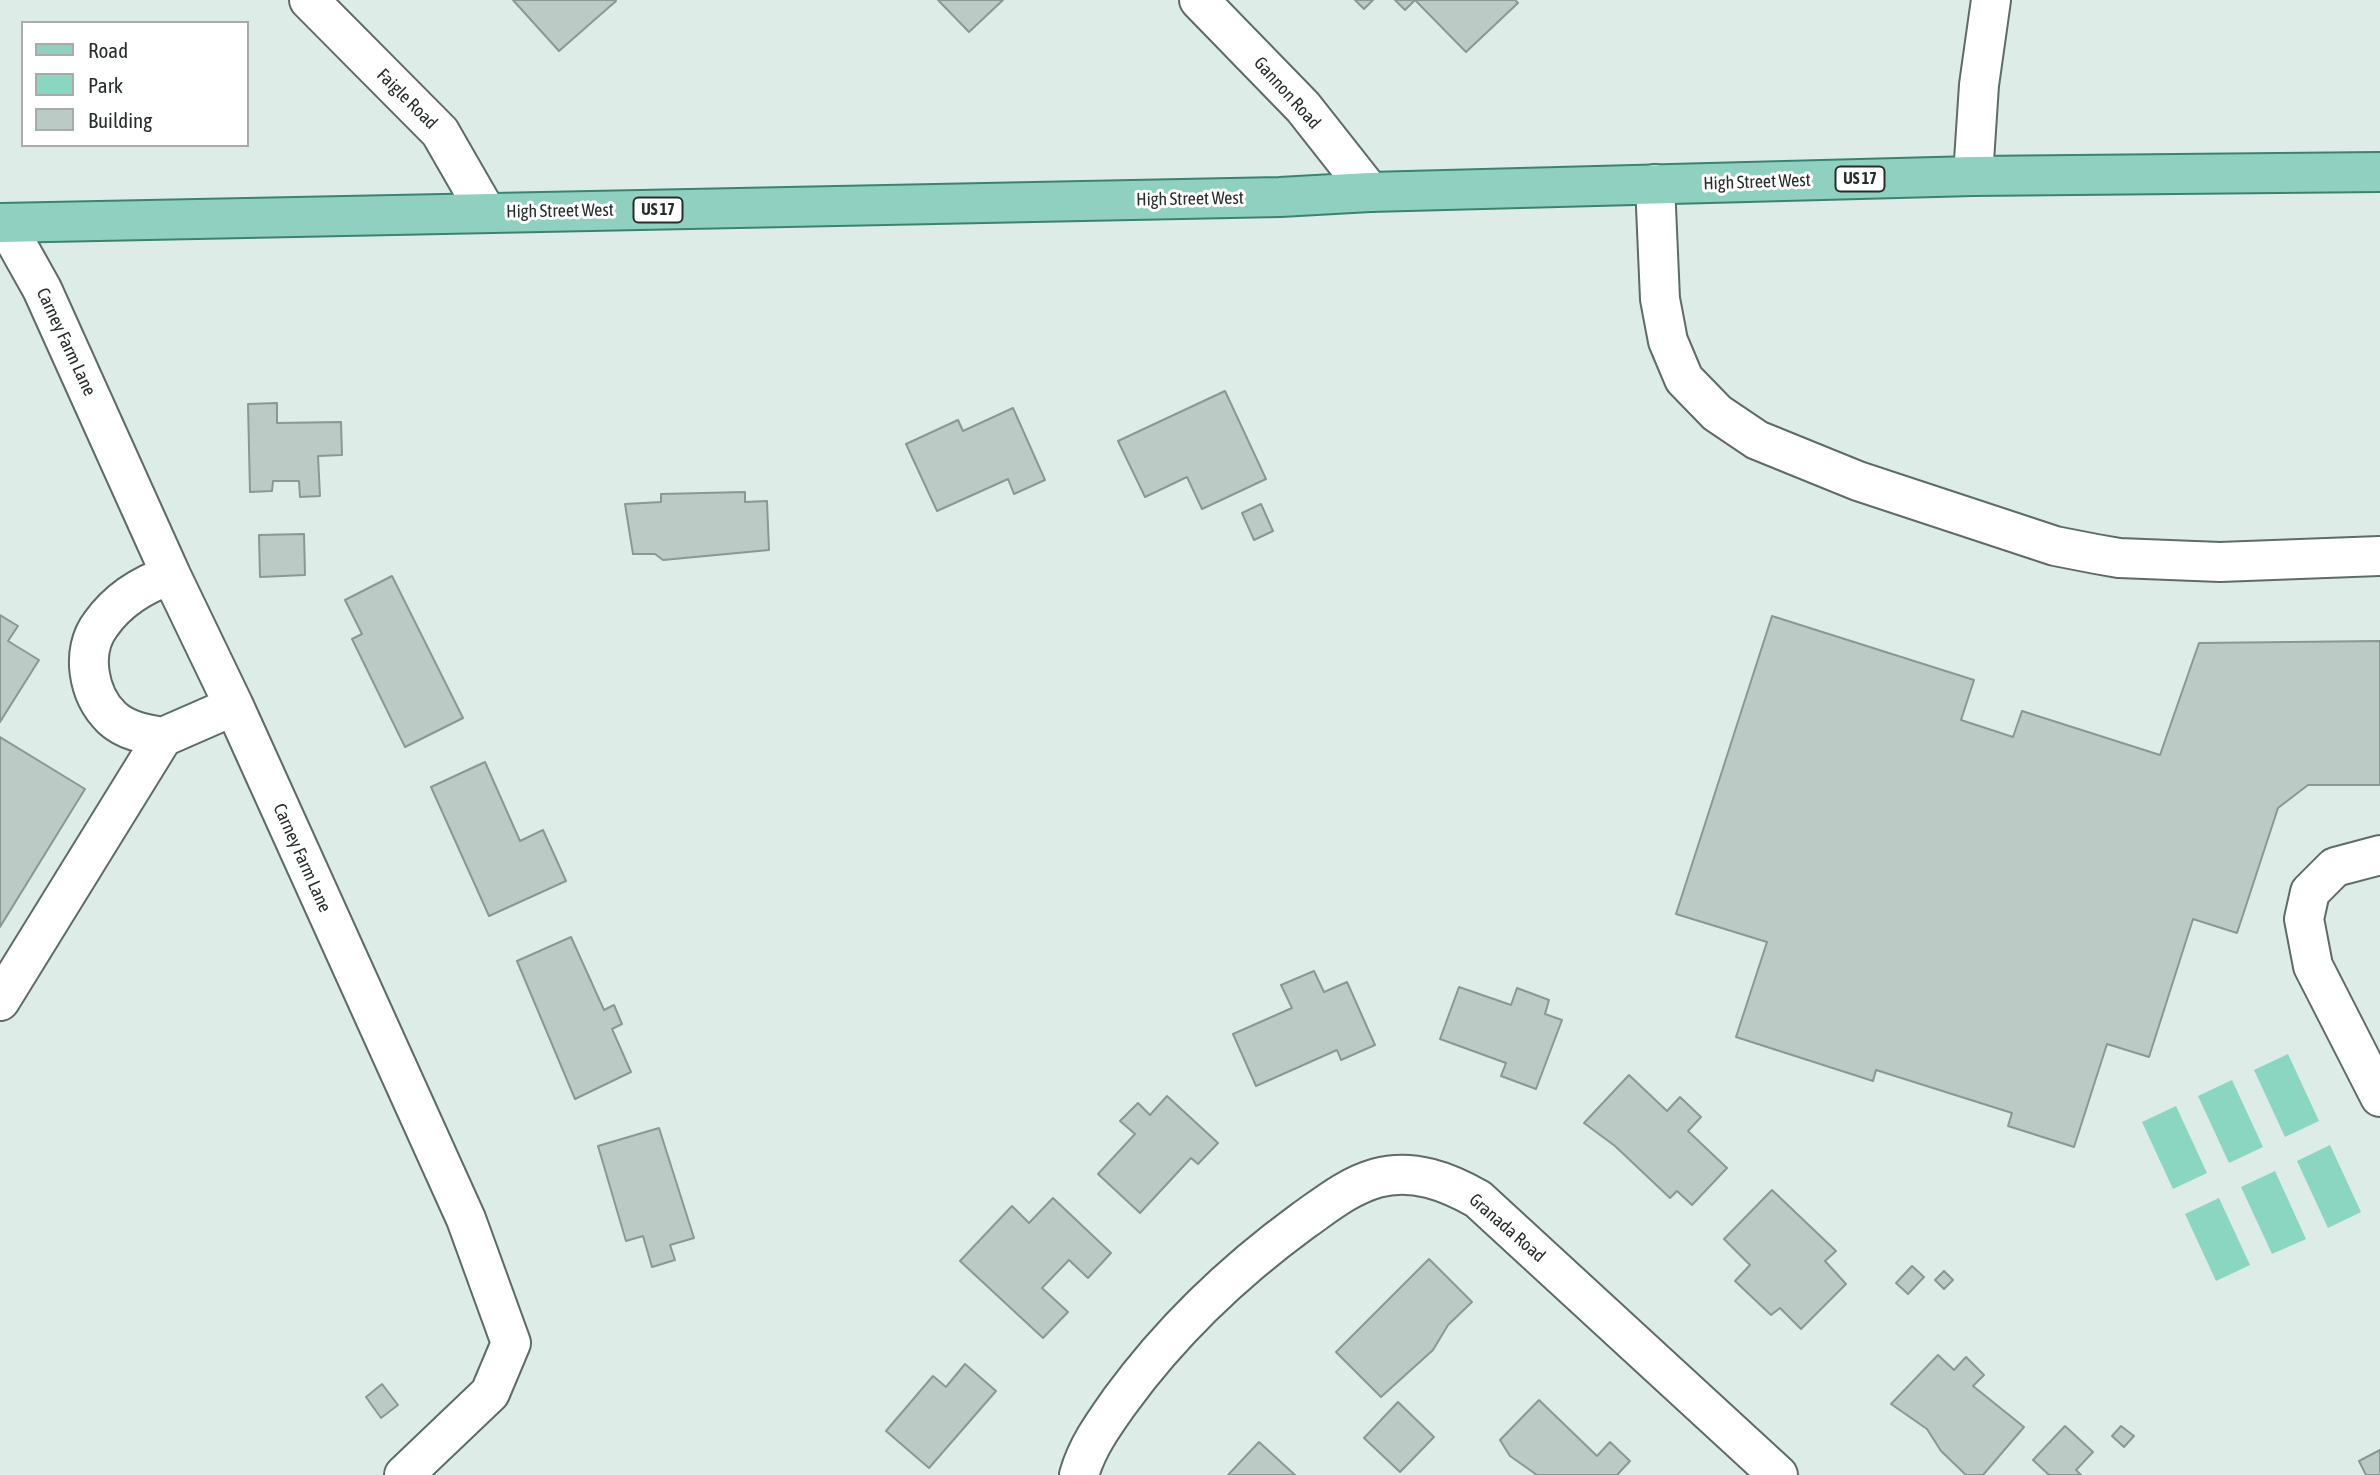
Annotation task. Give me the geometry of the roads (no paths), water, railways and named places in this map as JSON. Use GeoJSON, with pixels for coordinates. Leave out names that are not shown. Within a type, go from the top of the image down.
{"type":"FeatureCollection","features":[{"type":"Feature","properties":{"kind":"main road","name":"High Street West"},"geometry":{"type":"LineString","coordinates":[[2,223],[1266,198],[1370,192],[1973,176],[2380,172]]}},
{"type":"Feature","properties":{"kind":"street","name":"Faigle Road"},"geometry":{"type":"LineString","coordinates":[[309,0],[440,132],[486,212]]}},
{"type":"Feature","properties":{"kind":"street","name":"Gannon Road"},"geometry":{"type":"LineString","coordinates":[[1199,0],[1303,107],[1370,192]]}},
{"type":"Feature","properties":{"kind":"street"},"geometry":{"type":"LineString","coordinates":[[1973,176],[1979,85],[1991,0]]}},
{"type":"Feature","properties":{"kind":"street"},"geometry":{"type":"LineString","coordinates":[[1656,184],[1660,299],[1668,341],[1684,379],[1717,413],[1757,440],[1858,481],[2055,546],[2096,554],[2119,558],[2220,562],[2380,556]]}},
{"type":"Feature","properties":{"kind":"street","name":"Carney Farm Lane"},"geometry":{"type":"LineString","coordinates":[[2,223],[43,289],[171,575],[234,706],[466,1219],[511,1343],[490,1392],[404,1475]]}},
{"type":"Feature","properties":{"kind":"street"},"geometry":{"type":"LineString","coordinates":[[171,575],[125,598],[100,625],[91,644],[89,671],[96,697],[113,719],[136,732],[163,737],[234,706]]}},
{"type":"Feature","properties":{"kind":"street"},"geometry":{"type":"LineString","coordinates":[[0,1001],[163,737]]}},
{"type":"Feature","properties":{"kind":"street"},"geometry":{"type":"LineString","coordinates":[[2380,855],[2335,867],[2310,892],[2304,919],[2313,966],[2380,1097]]}},
{"type":"Feature","properties":{"kind":"street","name":"Granada Road"},"geometry":{"type":"LineString","coordinates":[[1079,1475],[1094,1436],[1140,1374],[1200,1307],[1267,1247],[1348,1189],[1380,1177],[1414,1175],[1448,1182],[1478,1199],[1779,1475]]}}]}
